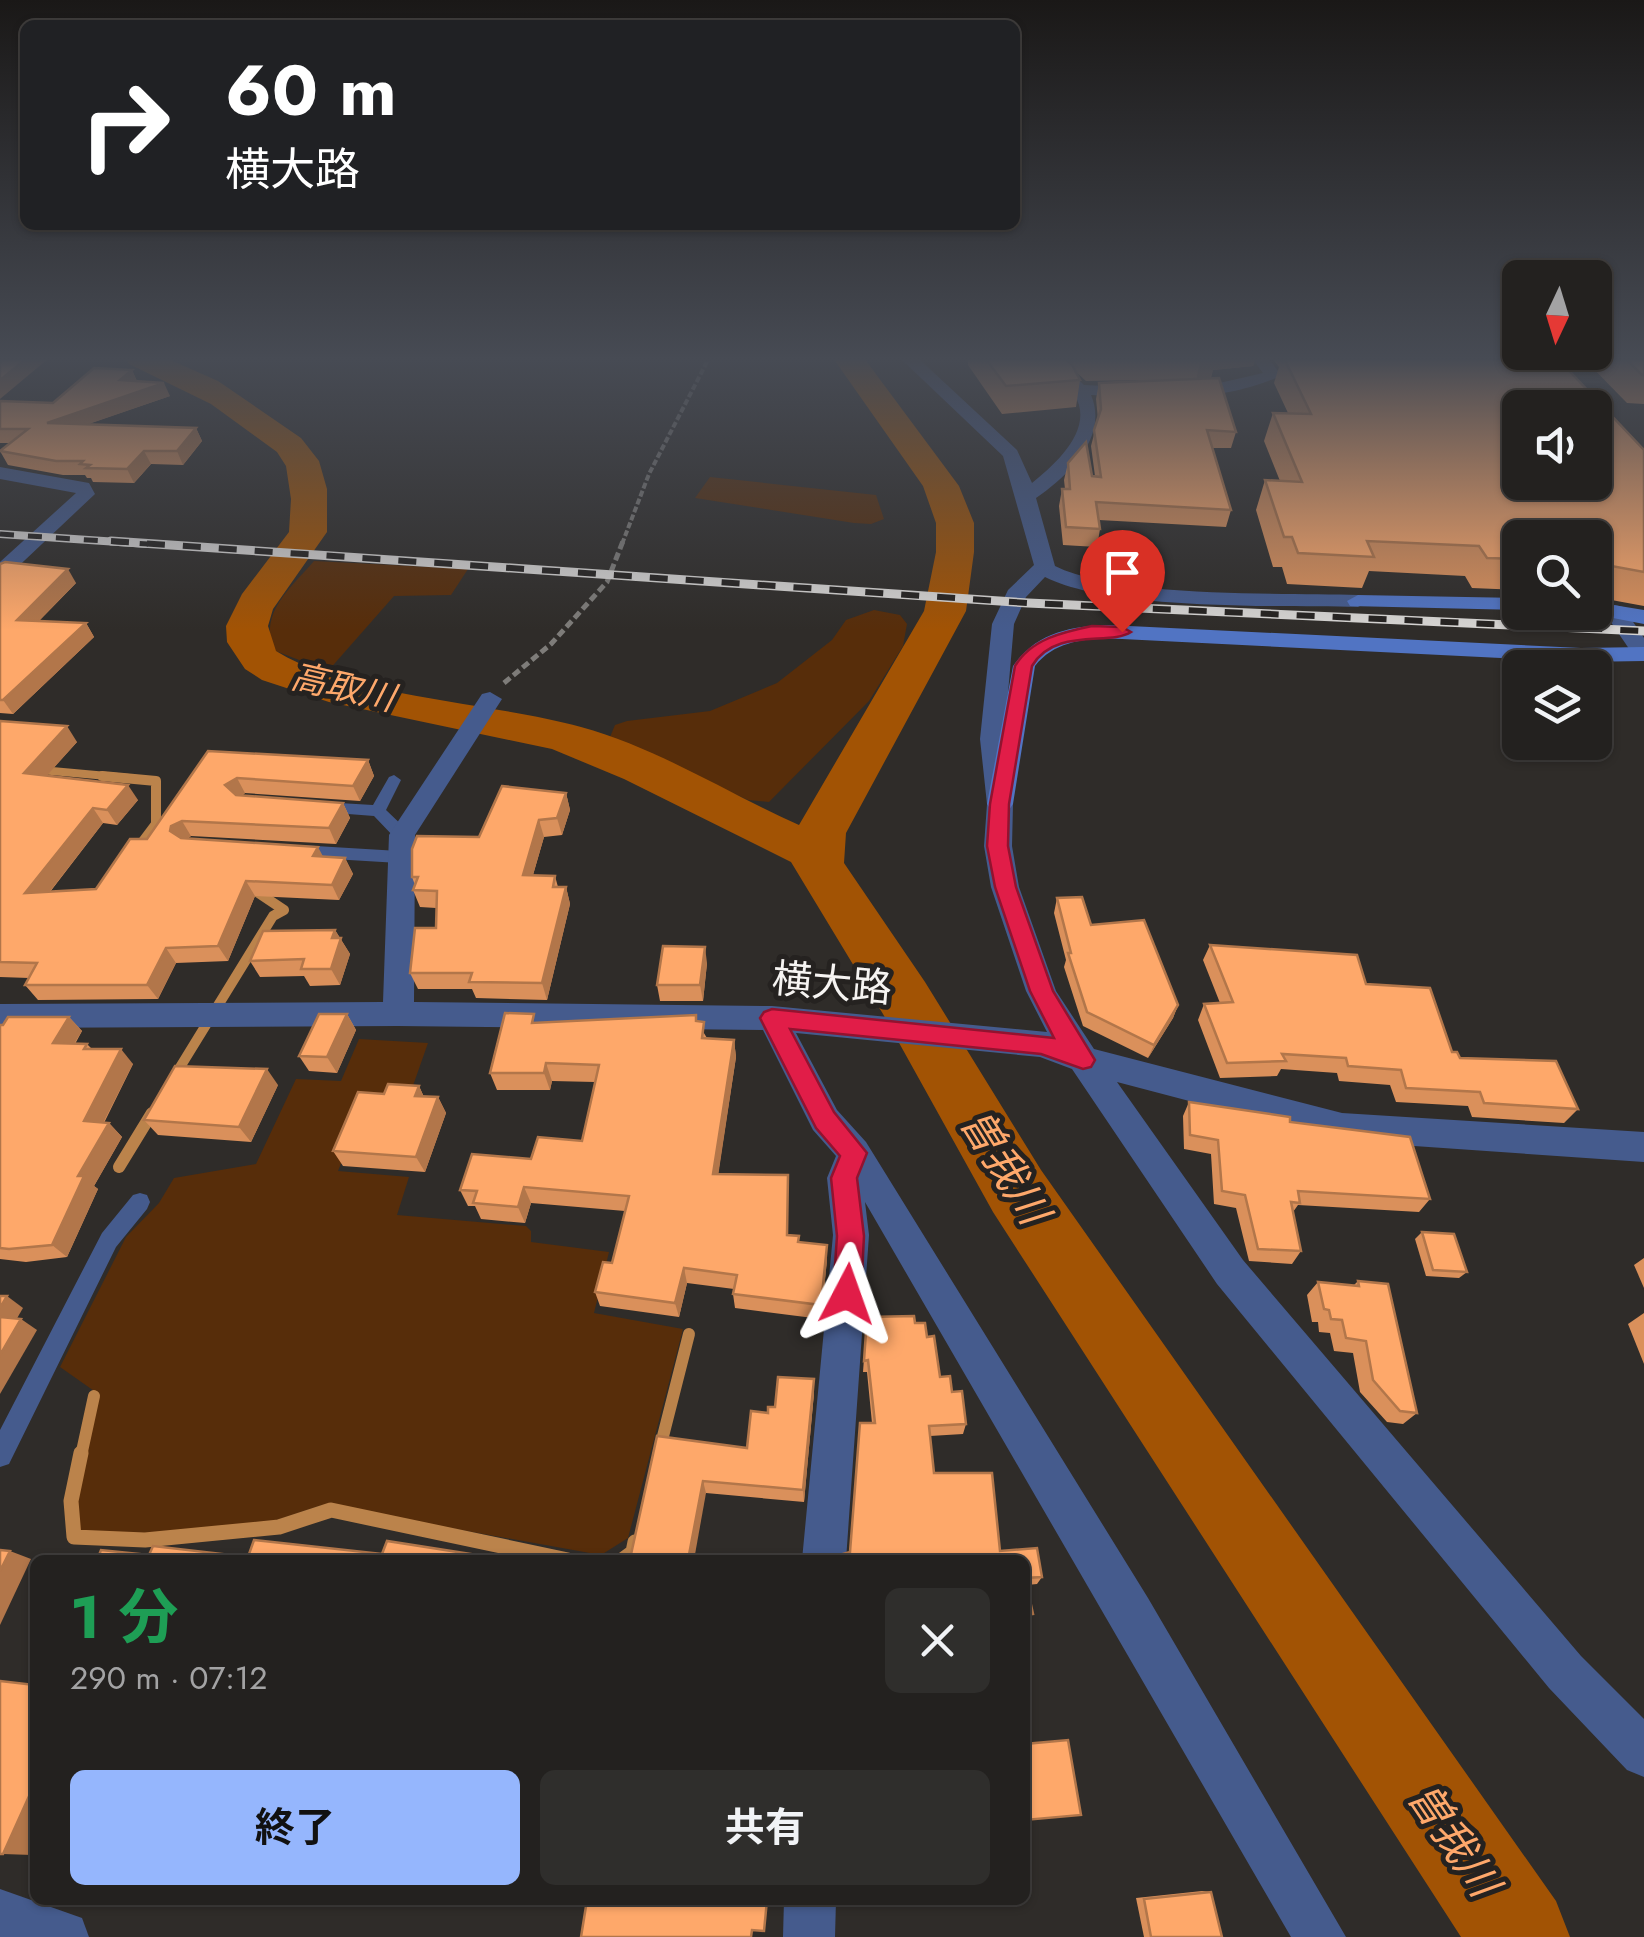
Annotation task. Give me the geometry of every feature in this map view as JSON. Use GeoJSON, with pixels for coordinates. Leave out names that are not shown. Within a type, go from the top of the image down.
{"type":"FeatureCollection","features":[{"type":"Feature","properties":{"kind":"street"},"geometry":{"type":"LineString","coordinates":[[1005,448],[1022,470],[1044,567],[1062,580],[1081,585],[1358,601],[1502,604]]}},
{"type":"Feature","properties":{"kind":"street"},"geometry":{"type":"LineString","coordinates":[[1029,494],[1050,481],[1076,448]]}},
{"type":"Feature","properties":{"kind":"street"},"geometry":{"type":"LineString","coordinates":[[0,473],[82,487],[86,494],[0,573]]}},
{"type":"Feature","properties":{"kind":"street"},"geometry":{"type":"LineString","coordinates":[[1000,804],[992,739],[1003,624],[1016,595],[1044,567]]}},
{"type":"Feature","properties":{"kind":"street"},"geometry":{"type":"LineString","coordinates":[[1612,611],[1644,617]]}},
{"type":"Feature","properties":{"kind":"street"},"geometry":{"type":"LineString","coordinates":[[1612,618],[1644,654]]}},
{"type":"Feature","properties":{"kind":"street"},"geometry":{"type":"LineString","coordinates":[[1644,654],[1581,655],[1107,631],[1064,636],[1030,656],[1024,666],[1000,804],[998,846],[1005,887],[1041,991],[1058,1024],[1230,1272],[1565,1672],[1644,1752]]}},
{"type":"Feature","properties":{"kind":"street"},"geometry":{"type":"LineString","coordinates":[[398,1014],[400,846],[463,736],[490,699]]}},
{"type":"Feature","properties":{"kind":"street","name":"横大路"},"geometry":{"type":"LineString","coordinates":[[0,1016],[398,1014],[784,1020],[1043,1044],[1083,1060],[1342,1128],[1644,1147]]}},
{"type":"Feature","properties":{"kind":"street"},"geometry":{"type":"LineString","coordinates":[[784,1020],[825,1120],[854,1153],[1132,1614],[1320,1937]]}},
{"type":"Feature","properties":{"kind":"street"},"geometry":{"type":"LineString","coordinates":[[824,1555],[851,1236],[844,1178],[854,1153]]}},
{"type":"Feature","properties":{"kind":"street"},"geometry":{"type":"LineString","coordinates":[[809,1937],[810,1905]]}},
{"type":"Feature","properties":{"kind":"street"},"geometry":{"type":"LineString","coordinates":[[0,1915],[63,1937]]}},
{"type":"Feature","properties":{"kind":"lane"},"geometry":{"type":"LineString","coordinates":[[378,811],[394,780]]}},
{"type":"Feature","properties":{"kind":"lane"},"geometry":{"type":"LineString","coordinates":[[302,806],[378,811]]}},
{"type":"Feature","properties":{"kind":"lane"},"geometry":{"type":"LineString","coordinates":[[378,811],[400,846]]}},
{"type":"Feature","properties":{"kind":"lane"},"geometry":{"type":"LineString","coordinates":[[285,850],[400,846]]}},
{"type":"Feature","properties":{"kind":"lane"},"geometry":{"type":"LineString","coordinates":[[0,1455],[110,1240],[140,1202]]}},
{"type":"Feature","properties":{"kind":"path"},"geometry":{"type":"LineString","coordinates":[[490,699],[507,678],[550,644],[607,582],[662,448]]}},
{"type":"Feature","properties":{"kind":"shaded area"},"geometry":{"type":"Polygon","coordinates":[[[710,477],[876,495],[884,519],[871,524],[854,523],[695,498],[710,477]]]}},
{"type":"Feature","properties":{"kind":"shaded area"},"geometry":{"type":"Polygon","coordinates":[[[314,561],[468,569],[451,595],[394,596],[328,671],[273,650],[270,636],[280,601],[314,561]]]}},
{"type":"Feature","properties":{"kind":"shaded area"},"geometry":{"type":"Polygon","coordinates":[[[874,610],[900,615],[907,624],[903,646],[869,701],[769,802],[748,800],[610,737],[615,725],[627,721],[710,711],[777,683],[832,640],[846,620],[874,610]]]}},
{"type":"Feature","properties":{"kind":"shaded area"},"geometry":{"type":"Polygon","coordinates":[[[359,1039],[428,1043],[409,1097],[367,1099],[338,1171],[409,1177],[397,1215],[526,1226],[531,1231],[531,1242],[609,1252],[594,1313],[683,1329],[628,1538],[601,1555],[322,1505],[262,1525],[175,1534],[82,1531],[70,1524],[97,1393],[60,1367],[126,1237],[159,1203],[174,1178],[256,1164],[296,1079],[341,1081],[359,1039]]]}},
{"type":"Feature","properties":{"kind":"building"},"geometry":{"type":"Polygon","coordinates":[[[179,448],[144,451],[127,469],[86,468],[90,465],[80,464],[83,461],[56,461],[0,451],[179,448]]]}},
{"type":"Feature","properties":{"kind":"building"},"geometry":{"type":"Polygon","coordinates":[[[1081,448],[1087,448],[1092,476],[1101,477],[1097,448],[1213,448],[1231,510],[1096,502],[1100,529],[1066,527],[1062,489],[1070,489],[1068,463],[1081,448]]]}},
{"type":"Feature","properties":{"kind":"building"},"geometry":{"type":"Polygon","coordinates":[[[1288,448],[1502,448],[1502,500],[1612,500],[1612,448],[1642,448],[1644,572],[1612,566],[1612,520],[1502,520],[1502,558],[1487,558],[1479,546],[1367,541],[1374,557],[1298,553],[1292,537],[1284,537],[1265,480],[1302,482],[1288,448]]]}},
{"type":"Feature","properties":{"kind":"building"},"geometry":{"type":"Polygon","coordinates":[[[0,564],[68,569],[17,620],[86,623],[0,700],[0,564]]]}},
{"type":"Feature","properties":{"kind":"building"},"geometry":{"type":"Polygon","coordinates":[[[0,721],[67,726],[24,773],[128,785],[107,810],[93,808],[25,893],[96,889],[130,839],[147,839],[208,751],[368,760],[353,786],[237,778],[225,785],[236,795],[343,803],[329,828],[182,821],[171,826],[170,831],[181,838],[318,847],[313,856],[345,858],[332,885],[246,881],[218,946],[166,948],[147,985],[25,985],[37,963],[0,962],[0,721]]]}},
{"type":"Feature","properties":{"kind":"building"},"geometry":{"type":"Polygon","coordinates":[[[502,786],[566,793],[557,818],[539,820],[523,875],[555,876],[553,887],[566,887],[542,983],[469,982],[472,973],[410,973],[415,928],[436,928],[437,891],[413,890],[418,877],[412,877],[412,849],[417,836],[479,837],[502,786]]]}},
{"type":"Feature","properties":{"kind":"building"},"geometry":{"type":"Polygon","coordinates":[[[1082,897],[1091,925],[1144,920],[1178,1005],[1154,1045],[1087,1012],[1068,953],[1057,898],[1082,897]]]}},
{"type":"Feature","properties":{"kind":"building"},"geometry":{"type":"Polygon","coordinates":[[[335,930],[332,938],[341,938],[331,969],[301,969],[304,959],[250,961],[263,931],[335,930]]]}},
{"type":"Feature","properties":{"kind":"building"},"geometry":{"type":"Polygon","coordinates":[[[1210,945],[1357,955],[1366,984],[1430,988],[1452,1052],[1460,1058],[1556,1061],[1578,1109],[1484,1103],[1480,1092],[1406,1088],[1401,1070],[1348,1066],[1346,1058],[1282,1054],[1286,1061],[1227,1063],[1204,1004],[1233,1002],[1210,945]]]}},
{"type":"Feature","properties":{"kind":"building"},"geometry":{"type":"Polygon","coordinates":[[[663,946],[705,947],[700,985],[657,985],[663,946]]]}},
{"type":"Feature","properties":{"kind":"building"},"geometry":{"type":"Polygon","coordinates":[[[505,1013],[534,1014],[532,1023],[696,1015],[696,1021],[704,1022],[702,1038],[734,1040],[713,1174],[788,1175],[787,1235],[799,1236],[798,1242],[827,1245],[821,1305],[733,1294],[737,1275],[684,1268],[675,1303],[595,1292],[603,1262],[612,1263],[629,1196],[524,1187],[518,1207],[473,1203],[477,1191],[460,1190],[472,1154],[531,1159],[538,1137],[582,1141],[599,1065],[546,1063],[544,1073],[490,1073],[505,1013]]]}},
{"type":"Feature","properties":{"kind":"building"},"geometry":{"type":"Polygon","coordinates":[[[319,1014],[347,1014],[327,1057],[299,1056],[319,1014]]]}},
{"type":"Feature","properties":{"kind":"building"},"geometry":{"type":"Polygon","coordinates":[[[8,1017],[69,1017],[53,1043],[87,1044],[84,1049],[121,1049],[84,1121],[109,1123],[78,1176],[84,1176],[52,1245],[0,1248],[0,1025],[8,1017]]]}},
{"type":"Feature","properties":{"kind":"building"},"geometry":{"type":"Polygon","coordinates":[[[175,1066],[267,1069],[239,1127],[144,1120],[175,1066]]]}},
{"type":"Feature","properties":{"kind":"building"},"geometry":{"type":"Polygon","coordinates":[[[388,1084],[419,1086],[415,1096],[438,1097],[416,1157],[333,1151],[358,1092],[384,1094],[388,1084]]]}},
{"type":"Feature","properties":{"kind":"building"},"geometry":{"type":"Polygon","coordinates":[[[1189,1102],[1290,1117],[1290,1122],[1410,1137],[1430,1199],[1298,1191],[1300,1203],[1291,1202],[1301,1251],[1258,1249],[1245,1195],[1222,1191],[1218,1140],[1190,1135],[1189,1102]]]}},
{"type":"Feature","properties":{"kind":"building"},"geometry":{"type":"Polygon","coordinates":[[[1422,1232],[1454,1234],[1467,1272],[1433,1270],[1422,1232]]]}},
{"type":"Feature","properties":{"kind":"building"},"geometry":{"type":"Polygon","coordinates":[[[1358,1281],[1388,1284],[1417,1413],[1400,1411],[1373,1380],[1366,1341],[1346,1338],[1342,1320],[1331,1319],[1329,1310],[1324,1309],[1318,1282],[1359,1286],[1358,1281]]]}},
{"type":"Feature","properties":{"kind":"building"},"geometry":{"type":"Polygon","coordinates":[[[914,1316],[915,1323],[925,1323],[927,1337],[934,1336],[940,1377],[950,1376],[952,1392],[962,1391],[966,1424],[929,1426],[934,1473],[992,1473],[1000,1551],[1037,1548],[1042,1577],[1030,1578],[1030,1555],[840,1555],[850,1552],[860,1423],[875,1423],[868,1360],[864,1361],[867,1317],[914,1316]]]}},
{"type":"Feature","properties":{"kind":"building"},"geometry":{"type":"Polygon","coordinates":[[[0,1317],[21,1319],[0,1355],[0,1317]]]}},
{"type":"Feature","properties":{"kind":"building"},"geometry":{"type":"Polygon","coordinates":[[[778,1377],[814,1379],[803,1490],[703,1481],[689,1555],[631,1555],[657,1436],[747,1448],[751,1411],[768,1413],[768,1407],[775,1407],[778,1377]]]}},
{"type":"Feature","properties":{"kind":"building"},"geometry":{"type":"Polygon","coordinates":[[[254,1540],[382,1554],[387,1541],[477,1555],[249,1555],[254,1540]]]}},
{"type":"Feature","properties":{"kind":"building"},"geometry":{"type":"Polygon","coordinates":[[[153,1546],[231,1555],[149,1555],[153,1546]]]}},
{"type":"Feature","properties":{"kind":"building"},"geometry":{"type":"Polygon","coordinates":[[[0,1550],[10,1551],[0,1571],[0,1550]]]}},
{"type":"Feature","properties":{"kind":"building"},"geometry":{"type":"Polygon","coordinates":[[[101,1550],[149,1555],[99,1555],[101,1550]]]}},
{"type":"Feature","properties":{"kind":"building"},"geometry":{"type":"Polygon","coordinates":[[[0,1681],[30,1684],[30,1794],[0,1854],[0,1681]]]}},
{"type":"Feature","properties":{"kind":"building"},"geometry":{"type":"Polygon","coordinates":[[[1068,1740],[1081,1815],[1030,1820],[1030,1744],[1068,1740]]]}},
{"type":"Feature","properties":{"kind":"building"},"geometry":{"type":"Polygon","coordinates":[[[1211,1892],[1222,1937],[1151,1937],[1144,1899],[1211,1892]]]}},
{"type":"Feature","properties":{"kind":"building"},"geometry":{"type":"Polygon","coordinates":[[[586,1905],[767,1905],[764,1931],[752,1930],[751,1937],[581,1937],[586,1905]]]}},
{"type":"Feature","properties":{"kind":"waterway","name":"高取川"},"geometry":{"type":"LineString","coordinates":[[292,448],[304,466],[308,483],[308,532],[252,609],[247,626],[249,642],[260,660],[277,671],[345,692],[569,739],[641,768],[816,852]]}},
{"type":"Feature","properties":{"kind":"waterway","name":"曽我川"},"geometry":{"type":"LineString","coordinates":[[914,448],[941,486],[955,523],[955,552],[945,611],[820,833],[817,865],[904,998],[1017,1191],[1520,1937]]}},
{"type":"Feature","properties":{"kind":"waterway"},"geometry":{"type":"LineString","coordinates":[[41,770],[129,778]]}},
{"type":"Feature","properties":{"kind":"waterway"},"geometry":{"type":"LineString","coordinates":[[102,776],[156,781],[156,824],[138,848]]}},
{"type":"Feature","properties":{"kind":"waterway"},"geometry":{"type":"LineString","coordinates":[[174,1077],[273,916],[284,910],[254,890]]}},
{"type":"Feature","properties":{"kind":"waterway"},"geometry":{"type":"LineString","coordinates":[[119,1167],[152,1113]]}},
{"type":"Feature","properties":{"kind":"waterway"},"geometry":{"type":"LineString","coordinates":[[660,1448],[689,1334]]}},
{"type":"Feature","properties":{"kind":"waterway"},"geometry":{"type":"LineString","coordinates":[[81,1456],[94,1396]]}},
{"type":"Feature","properties":{"kind":"waterway"},"geometry":{"type":"LineString","coordinates":[[81,1453],[71,1501],[74,1537],[145,1540],[279,1527],[331,1510],[544,1555]]}},
{"type":"Feature","properties":{"kind":"waterway"},"geometry":{"type":"LineString","coordinates":[[629,1555],[635,1542]]}},
{"type":"Feature","properties":{"kind":"railway"},"geometry":{"type":"LineString","coordinates":[[0,534],[148,544]]}},
{"type":"Feature","properties":{"kind":"railway"},"geometry":{"type":"LineString","coordinates":[[111,541],[1028,603],[1644,631]]}},
{"type":"Feature","properties":{"kind":"route"},"geometry":{"type":"LineString","coordinates":[[847,1294],[851,1236],[844,1178],[854,1153],[825,1120],[772,1018],[1043,1044],[1083,1060],[1041,991],[1005,887],[998,846],[1000,804],[1024,666],[1030,656],[1064,636],[1092,631],[1122,632]]}}]}
